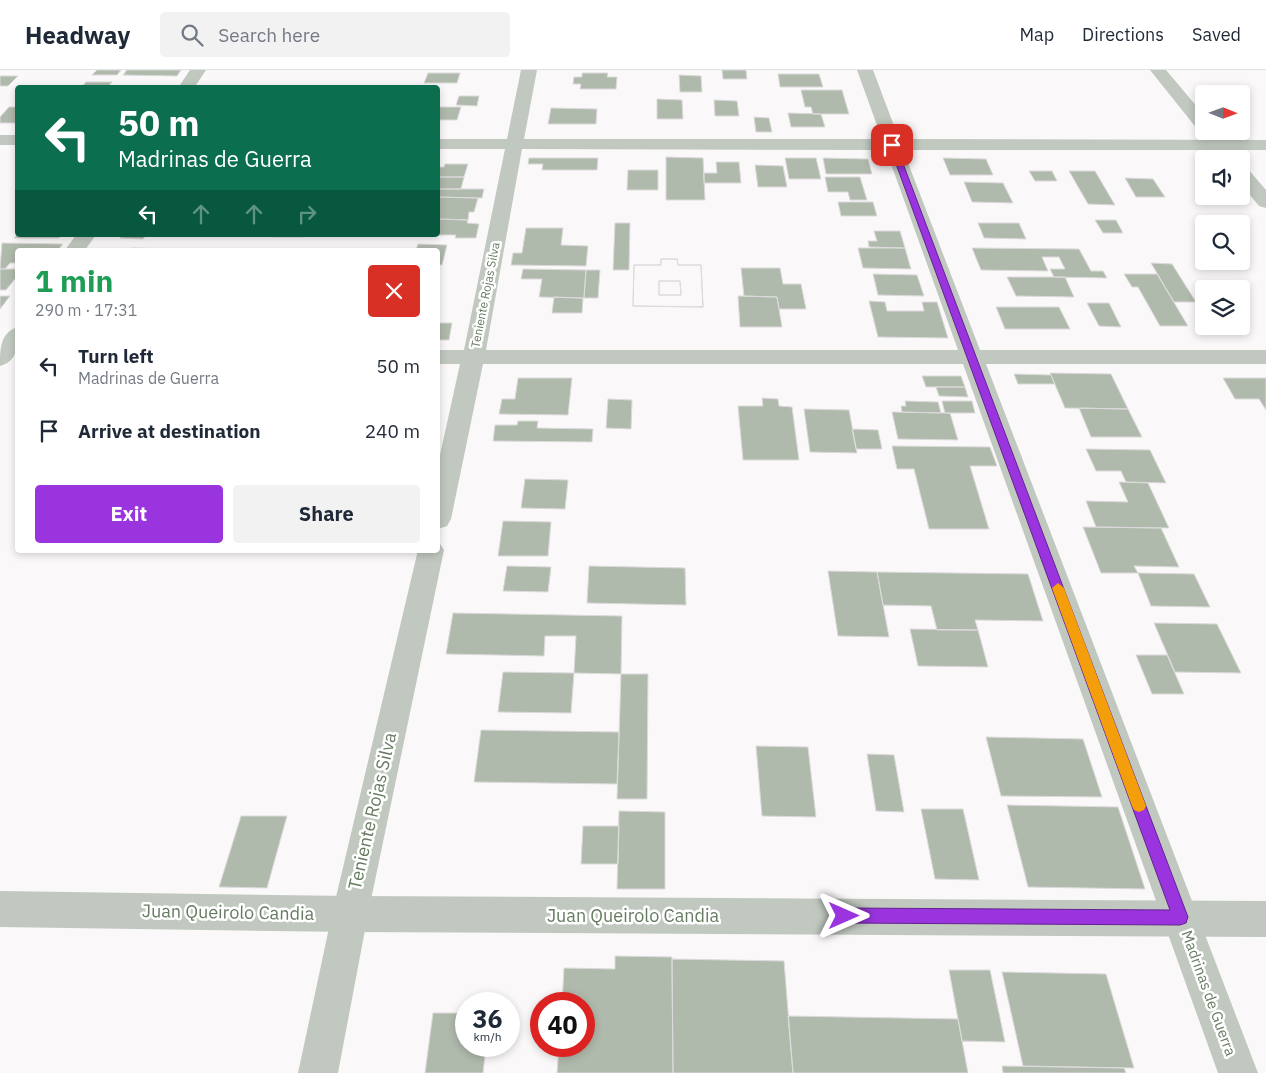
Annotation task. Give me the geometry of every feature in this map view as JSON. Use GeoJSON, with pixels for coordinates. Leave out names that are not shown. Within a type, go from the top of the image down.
{"type":"FeatureCollection","features":[{"type":"Feature","properties":{"kind":"street"},"geometry":{"type":"LineString","coordinates":[[188,85],[198,70]]}},
{"type":"Feature","properties":{"kind":"street","name":"Teniente Rojas Silva"},"geometry":{"type":"LineString","coordinates":[[440,510],[473,358],[529,70]]}},
{"type":"Feature","properties":{"kind":"street","name":"Madrinas de Guerra"},"geometry":{"type":"LineString","coordinates":[[864,70],[1238,1073]]}},
{"type":"Feature","properties":{"kind":"street"},"geometry":{"type":"LineString","coordinates":[[1158,70],[1195,115]]}},
{"type":"Feature","properties":{"kind":"street"},"geometry":{"type":"LineString","coordinates":[[0,140],[15,140]]}},
{"type":"Feature","properties":{"kind":"street"},"geometry":{"type":"LineString","coordinates":[[1216,140],[1224,150]]}},
{"type":"Feature","properties":{"kind":"street"},"geometry":{"type":"LineString","coordinates":[[440,144],[892,145],[1195,151]]}},
{"type":"Feature","properties":{"kind":"street"},"geometry":{"type":"LineString","coordinates":[[1237,150],[1266,145]]}},
{"type":"Feature","properties":{"kind":"street"},"geometry":{"type":"LineString","coordinates":[[1250,183],[1266,202]]}},
{"type":"Feature","properties":{"kind":"street"},"geometry":{"type":"LineString","coordinates":[[76,248],[85,237]]}},
{"type":"Feature","properties":{"kind":"street"},"geometry":{"type":"LineString","coordinates":[[5,355],[15,339]]}},
{"type":"Feature","properties":{"kind":"street"},"geometry":{"type":"LineString","coordinates":[[440,358],[1266,357]]}},
{"type":"Feature","properties":{"kind":"street","name":"Teniente Rojas Silva"},"geometry":{"type":"LineString","coordinates":[[318,1073],[350,914],[429,553]]}},
{"type":"Feature","properties":{"kind":"street","name":"Juan Queirolo Candia"},"geometry":{"type":"LineString","coordinates":[[0,909],[350,914],[1266,918]]}},
{"type":"Feature","properties":{"kind":"building"},"geometry":{"type":"Polygon","coordinates":[[[97,70],[121,70],[117,75],[92,75],[97,70]]]}},
{"type":"Feature","properties":{"kind":"building"},"geometry":{"type":"Polygon","coordinates":[[[127,70],[181,70],[177,76],[123,75],[127,70]]]}},
{"type":"Feature","properties":{"kind":"building"},"geometry":{"type":"Polygon","coordinates":[[[722,70],[746,70],[747,79],[723,79],[722,70]]]}},
{"type":"Feature","properties":{"kind":"building"},"geometry":{"type":"Polygon","coordinates":[[[428,73],[460,73],[457,83],[424,83],[428,73]]]}},
{"type":"Feature","properties":{"kind":"building"},"geometry":{"type":"Polygon","coordinates":[[[582,73],[608,73],[607,77],[617,77],[616,89],[580,89],[581,84],[573,84],[574,77],[582,77],[582,73]]]}},
{"type":"Feature","properties":{"kind":"building"},"geometry":{"type":"Polygon","coordinates":[[[778,74],[819,74],[823,87],[780,87],[778,74]]]}},
{"type":"Feature","properties":{"kind":"building"},"geometry":{"type":"Polygon","coordinates":[[[679,75],[701,76],[702,92],[680,92],[679,75]]]}},
{"type":"Feature","properties":{"kind":"building"},"geometry":{"type":"Polygon","coordinates":[[[0,76],[18,76],[8,86],[0,86],[0,76]]]}},
{"type":"Feature","properties":{"kind":"building"},"geometry":{"type":"Polygon","coordinates":[[[86,82],[112,82],[110,85],[84,85],[86,82]]]}},
{"type":"Feature","properties":{"kind":"building"},"geometry":{"type":"Polygon","coordinates":[[[801,90],[842,90],[849,114],[813,114],[811,107],[805,107],[801,90]]]}},
{"type":"Feature","properties":{"kind":"building"},"geometry":{"type":"Polygon","coordinates":[[[459,96],[479,96],[477,106],[456,105],[459,96]]]}},
{"type":"Feature","properties":{"kind":"building"},"geometry":{"type":"Polygon","coordinates":[[[657,99],[682,100],[683,119],[657,119],[657,99]]]}},
{"type":"Feature","properties":{"kind":"building"},"geometry":{"type":"Polygon","coordinates":[[[714,100],[737,101],[739,116],[715,116],[714,100]]]}},
{"type":"Feature","properties":{"kind":"building"},"geometry":{"type":"Polygon","coordinates":[[[9,107],[15,107],[15,123],[0,123],[0,117],[9,107]]]}},
{"type":"Feature","properties":{"kind":"building"},"geometry":{"type":"Polygon","coordinates":[[[440,107],[461,107],[457,120],[440,120],[440,107]]]}},
{"type":"Feature","properties":{"kind":"building"},"geometry":{"type":"Polygon","coordinates":[[[551,108],[597,109],[596,124],[548,124],[551,108]]]}},
{"type":"Feature","properties":{"kind":"building"},"geometry":{"type":"Polygon","coordinates":[[[788,113],[821,114],[825,127],[791,127],[788,113]]]}},
{"type":"Feature","properties":{"kind":"building"},"geometry":{"type":"Polygon","coordinates":[[[754,117],[769,118],[772,132],[756,132],[754,117]]]}},
{"type":"Feature","properties":{"kind":"building"},"geometry":{"type":"Polygon","coordinates":[[[666,157],[703,158],[705,200],[666,200],[666,157]]]}},
{"type":"Feature","properties":{"kind":"building"},"geometry":{"type":"Polygon","coordinates":[[[529,158],[598,158],[597,170],[542,170],[543,164],[528,164],[529,158]]]}},
{"type":"Feature","properties":{"kind":"building"},"geometry":{"type":"Polygon","coordinates":[[[785,158],[816,158],[821,179],[789,179],[785,158]]]}},
{"type":"Feature","properties":{"kind":"building"},"geometry":{"type":"Polygon","coordinates":[[[823,158],[868,159],[872,174],[826,174],[823,158]]]}},
{"type":"Feature","properties":{"kind":"building"},"geometry":{"type":"Polygon","coordinates":[[[943,158],[986,159],[993,175],[950,175],[943,158]]]}},
{"type":"Feature","properties":{"kind":"building"},"geometry":{"type":"Polygon","coordinates":[[[716,162],[739,162],[741,183],[704,183],[704,173],[717,173],[716,162]]]}},
{"type":"Feature","properties":{"kind":"building"},"geometry":{"type":"Polygon","coordinates":[[[445,164],[468,164],[464,177],[440,177],[440,167],[444,167],[445,164]]]}},
{"type":"Feature","properties":{"kind":"building"},"geometry":{"type":"Polygon","coordinates":[[[755,165],[783,166],[787,187],[758,187],[755,165]]]}},
{"type":"Feature","properties":{"kind":"building"},"geometry":{"type":"Polygon","coordinates":[[[628,170],[658,170],[658,190],[627,190],[628,170]]]}},
{"type":"Feature","properties":{"kind":"building"},"geometry":{"type":"Polygon","coordinates":[[[1029,171],[1052,171],[1057,181],[1035,181],[1029,171]]]}},
{"type":"Feature","properties":{"kind":"building"},"geometry":{"type":"Polygon","coordinates":[[[1069,171],[1095,171],[1115,205],[1088,204],[1069,171]]]}},
{"type":"Feature","properties":{"kind":"building"},"geometry":{"type":"Polygon","coordinates":[[[440,177],[464,177],[461,189],[440,189],[440,177]]]}},
{"type":"Feature","properties":{"kind":"building"},"geometry":{"type":"Polygon","coordinates":[[[825,177],[860,177],[867,200],[850,200],[848,192],[828,192],[825,177]]]}},
{"type":"Feature","properties":{"kind":"building"},"geometry":{"type":"Polygon","coordinates":[[[1125,178],[1153,179],[1165,197],[1136,197],[1125,178]]]}},
{"type":"Feature","properties":{"kind":"building"},"geometry":{"type":"Polygon","coordinates":[[[964,182],[1003,183],[1013,203],[972,202],[964,182]]]}},
{"type":"Feature","properties":{"kind":"building"},"geometry":{"type":"Polygon","coordinates":[[[440,189],[484,189],[482,198],[440,197],[440,189]]]}},
{"type":"Feature","properties":{"kind":"building"},"geometry":{"type":"Polygon","coordinates":[[[440,197],[478,198],[474,212],[469,212],[468,220],[440,219],[440,197]]]}},
{"type":"Feature","properties":{"kind":"building"},"geometry":{"type":"Polygon","coordinates":[[[838,202],[873,202],[877,216],[841,216],[838,202]]]}},
{"type":"Feature","properties":{"kind":"building"},"geometry":{"type":"Polygon","coordinates":[[[440,219],[468,220],[467,223],[479,224],[476,238],[455,238],[456,235],[440,235],[440,219]]]}},
{"type":"Feature","properties":{"kind":"building"},"geometry":{"type":"Polygon","coordinates":[[[1095,220],[1116,220],[1123,233],[1103,233],[1095,220]]]}},
{"type":"Feature","properties":{"kind":"building"},"geometry":{"type":"Polygon","coordinates":[[[615,223],[630,223],[629,270],[613,270],[615,223]]]}},
{"type":"Feature","properties":{"kind":"building"},"geometry":{"type":"Polygon","coordinates":[[[978,223],[1019,223],[1026,239],[984,238],[978,223]]]}},
{"type":"Feature","properties":{"kind":"building"},"geometry":{"type":"Polygon","coordinates":[[[526,228],[563,228],[561,245],[588,246],[586,266],[511,265],[513,253],[522,253],[526,228]]]}},
{"type":"Feature","properties":{"kind":"building"},"geometry":{"type":"Polygon","coordinates":[[[874,231],[900,231],[905,248],[869,247],[868,241],[877,241],[874,231]]]}},
{"type":"Feature","properties":{"kind":"building"},"geometry":{"type":"Polygon","coordinates":[[[15,237],[60,237],[59,238],[15,237]]]}},
{"type":"Feature","properties":{"kind":"building"},"geometry":{"type":"Polygon","coordinates":[[[121,237],[144,237],[143,239],[121,237]]]}},
{"type":"Feature","properties":{"kind":"building"},"geometry":{"type":"Polygon","coordinates":[[[2,243],[63,244],[60,248],[15,248],[15,263],[10,263],[5,269],[0,269],[2,243]]]}},
{"type":"Feature","properties":{"kind":"building"},"geometry":{"type":"Polygon","coordinates":[[[418,244],[447,245],[442,265],[440,265],[440,248],[417,248],[418,244]]]}},
{"type":"Feature","properties":{"kind":"building"},"geometry":{"type":"Polygon","coordinates":[[[858,248],[905,248],[911,269],[863,268],[858,248]]]}},
{"type":"Feature","properties":{"kind":"building"},"geometry":{"type":"Polygon","coordinates":[[[972,248],[1079,249],[1091,271],[1103,271],[1107,278],[1054,277],[1050,269],[1065,269],[1059,257],[1042,257],[1048,271],[981,270],[972,248]]]}},
{"type":"Feature","properties":{"kind":"building"},"geometry":{"type":"Polygon","coordinates":[[[661,259],[677,259],[678,265],[701,265],[703,307],[633,306],[634,265],[661,265],[661,259]],[[659,281],[659,295],[681,295],[680,281],[659,281]]]}},
{"type":"Feature","properties":{"kind":"building"},"geometry":{"type":"Polygon","coordinates":[[[661,259],[677,259],[678,265],[701,265],[703,307],[633,306],[634,265],[661,265],[661,259]]]}},
{"type":"Feature","properties":{"kind":"building"},"geometry":{"type":"Polygon","coordinates":[[[1151,263],[1172,264],[1195,300],[1195,302],[1174,302],[1151,263]]]}},
{"type":"Feature","properties":{"kind":"building"},"geometry":{"type":"Polygon","coordinates":[[[741,268],[780,268],[783,284],[801,284],[806,309],[779,309],[777,297],[744,296],[741,268]]]}},
{"type":"Feature","properties":{"kind":"building"},"geometry":{"type":"Polygon","coordinates":[[[0,269],[15,269],[15,279],[6,290],[0,290],[0,269]]]}},
{"type":"Feature","properties":{"kind":"building"},"geometry":{"type":"Polygon","coordinates":[[[523,269],[586,270],[584,298],[539,297],[542,279],[521,279],[523,269]]]}},
{"type":"Feature","properties":{"kind":"building"},"geometry":{"type":"Polygon","coordinates":[[[586,270],[600,270],[598,298],[584,298],[586,270]]]}},
{"type":"Feature","properties":{"kind":"building"},"geometry":{"type":"Polygon","coordinates":[[[873,274],[917,275],[924,296],[878,295],[873,274]]]}},
{"type":"Feature","properties":{"kind":"building"},"geometry":{"type":"Polygon","coordinates":[[[1124,274],[1157,274],[1188,326],[1160,326],[1138,287],[1132,287],[1124,274]]]}},
{"type":"Feature","properties":{"kind":"building"},"geometry":{"type":"Polygon","coordinates":[[[1007,277],[1065,277],[1074,297],[1016,296],[1007,277]]]}},
{"type":"Feature","properties":{"kind":"building"},"geometry":{"type":"Polygon","coordinates":[[[659,281],[680,281],[681,295],[659,295],[659,281]]]}},
{"type":"Feature","properties":{"kind":"building"},"geometry":{"type":"Polygon","coordinates":[[[0,296],[10,296],[0,309],[0,296]]]}},
{"type":"Feature","properties":{"kind":"building"},"geometry":{"type":"Polygon","coordinates":[[[738,296],[777,297],[782,327],[740,327],[738,296]]]}},
{"type":"Feature","properties":{"kind":"building"},"geometry":{"type":"Polygon","coordinates":[[[554,297],[583,298],[582,313],[552,313],[554,297]]]}},
{"type":"Feature","properties":{"kind":"building"},"geometry":{"type":"Polygon","coordinates":[[[869,301],[885,302],[887,311],[924,311],[922,302],[937,302],[948,338],[878,337],[869,301]]]}},
{"type":"Feature","properties":{"kind":"building"},"geometry":{"type":"Polygon","coordinates":[[[1087,303],[1109,303],[1121,327],[1099,326],[1087,303]]]}},
{"type":"Feature","properties":{"kind":"building"},"geometry":{"type":"Polygon","coordinates":[[[996,307],[1059,307],[1070,329],[1005,329],[996,307]]]}},
{"type":"Feature","properties":{"kind":"building"},"geometry":{"type":"Polygon","coordinates":[[[440,323],[452,323],[449,340],[440,340],[440,323]]]}},
{"type":"Feature","properties":{"kind":"building"},"geometry":{"type":"Polygon","coordinates":[[[1050,373],[1111,374],[1128,409],[1065,408],[1050,373]]]}},
{"type":"Feature","properties":{"kind":"building"},"geometry":{"type":"Polygon","coordinates":[[[1014,374],[1051,375],[1055,384],[1018,384],[1014,374]]]}},
{"type":"Feature","properties":{"kind":"building"},"geometry":{"type":"Polygon","coordinates":[[[922,376],[961,376],[965,387],[926,387],[922,376]]]}},
{"type":"Feature","properties":{"kind":"building"},"geometry":{"type":"Polygon","coordinates":[[[518,378],[572,378],[568,415],[499,414],[502,399],[515,399],[518,378]]]}},
{"type":"Feature","properties":{"kind":"building"},"geometry":{"type":"Polygon","coordinates":[[[1223,378],[1266,378],[1266,410],[1259,399],[1235,399],[1223,378]]]}},
{"type":"Feature","properties":{"kind":"building"},"geometry":{"type":"Polygon","coordinates":[[[936,387],[965,387],[968,397],[939,396],[936,387]]]}},
{"type":"Feature","properties":{"kind":"building"},"geometry":{"type":"Polygon","coordinates":[[[762,398],[778,399],[779,406],[792,407],[799,460],[743,460],[738,406],[763,406],[762,398]]]}},
{"type":"Feature","properties":{"kind":"building"},"geometry":{"type":"Polygon","coordinates":[[[608,399],[632,400],[631,429],[606,428],[608,399]]]}},
{"type":"Feature","properties":{"kind":"building"},"geometry":{"type":"Polygon","coordinates":[[[905,401],[938,402],[941,413],[902,412],[901,406],[906,406],[905,401]]]}},
{"type":"Feature","properties":{"kind":"building"},"geometry":{"type":"Polygon","coordinates":[[[942,401],[972,401],[975,413],[945,413],[942,401]]]}},
{"type":"Feature","properties":{"kind":"building"},"geometry":{"type":"Polygon","coordinates":[[[1079,408],[1128,409],[1142,437],[1091,437],[1079,408]]]}},
{"type":"Feature","properties":{"kind":"building"},"geometry":{"type":"Polygon","coordinates":[[[804,409],[849,410],[857,453],[810,452],[804,409]]]}},
{"type":"Feature","properties":{"kind":"building"},"geometry":{"type":"Polygon","coordinates":[[[892,412],[950,413],[958,440],[898,439],[892,412]]]}},
{"type":"Feature","properties":{"kind":"building"},"geometry":{"type":"Polygon","coordinates":[[[518,421],[538,421],[537,428],[593,429],[592,442],[493,441],[495,425],[517,425],[518,421]]]}},
{"type":"Feature","properties":{"kind":"building"},"geometry":{"type":"Polygon","coordinates":[[[852,429],[878,430],[882,449],[856,449],[852,429]]]}},
{"type":"Feature","properties":{"kind":"building"},"geometry":{"type":"Polygon","coordinates":[[[892,446],[990,447],[997,466],[970,466],[989,529],[929,529],[914,469],[897,469],[892,446]]]}},
{"type":"Feature","properties":{"kind":"building"},"geometry":{"type":"Polygon","coordinates":[[[1086,449],[1150,450],[1166,483],[1126,482],[1121,471],[1096,471],[1086,449]]]}},
{"type":"Feature","properties":{"kind":"building"},"geometry":{"type":"Polygon","coordinates":[[[525,479],[568,480],[565,509],[521,508],[525,479]]]}},
{"type":"Feature","properties":{"kind":"building"},"geometry":{"type":"Polygon","coordinates":[[[1119,482],[1148,483],[1169,528],[1096,527],[1086,501],[1128,502],[1119,482]]]}},
{"type":"Feature","properties":{"kind":"building"},"geometry":{"type":"Polygon","coordinates":[[[503,521],[551,522],[548,556],[498,556],[503,521]]]}},
{"type":"Feature","properties":{"kind":"building"},"geometry":{"type":"Polygon","coordinates":[[[1083,527],[1161,528],[1179,567],[1134,566],[1138,573],[1101,573],[1083,527]]]}},
{"type":"Feature","properties":{"kind":"building"},"geometry":{"type":"Polygon","coordinates":[[[507,566],[551,567],[548,592],[503,591],[507,566]]]}},
{"type":"Feature","properties":{"kind":"building"},"geometry":{"type":"Polygon","coordinates":[[[589,566],[685,568],[686,605],[587,603],[589,566]]]}},
{"type":"Feature","properties":{"kind":"building"},"geometry":{"type":"Polygon","coordinates":[[[828,571],[877,572],[889,637],[838,636],[828,571]]]}},
{"type":"Feature","properties":{"kind":"building"},"geometry":{"type":"Polygon","coordinates":[[[877,572],[1028,574],[1043,621],[975,620],[978,630],[937,630],[931,606],[883,605],[877,572]]]}},
{"type":"Feature","properties":{"kind":"building"},"geometry":{"type":"Polygon","coordinates":[[[1138,573],[1194,574],[1210,607],[1151,606],[1138,573]]]}},
{"type":"Feature","properties":{"kind":"building"},"geometry":{"type":"Polygon","coordinates":[[[453,613],[622,616],[621,674],[574,673],[576,636],[545,636],[544,656],[446,654],[453,613]]]}},
{"type":"Feature","properties":{"kind":"building"},"geometry":{"type":"Polygon","coordinates":[[[1154,623],[1217,624],[1241,673],[1175,672],[1154,623]]]}},
{"type":"Feature","properties":{"kind":"building"},"geometry":{"type":"Polygon","coordinates":[[[910,629],[978,630],[988,667],[918,666],[910,629]]]}},
{"type":"Feature","properties":{"kind":"building"},"geometry":{"type":"Polygon","coordinates":[[[1136,655],[1167,655],[1184,694],[1152,694],[1136,655]]]}},
{"type":"Feature","properties":{"kind":"building"},"geometry":{"type":"Polygon","coordinates":[[[503,672],[574,673],[571,713],[498,712],[503,672]]]}},
{"type":"Feature","properties":{"kind":"building"},"geometry":{"type":"Polygon","coordinates":[[[621,674],[648,674],[647,799],[617,799],[621,674]]]}},
{"type":"Feature","properties":{"kind":"building"},"geometry":{"type":"Polygon","coordinates":[[[481,730],[619,732],[617,784],[474,782],[481,730]]]}},
{"type":"Feature","properties":{"kind":"building"},"geometry":{"type":"Polygon","coordinates":[[[986,737],[1083,739],[1102,797],[1001,796],[986,737]]]}},
{"type":"Feature","properties":{"kind":"building"},"geometry":{"type":"Polygon","coordinates":[[[756,746],[808,747],[816,817],[762,816],[756,746]]]}},
{"type":"Feature","properties":{"kind":"building"},"geometry":{"type":"Polygon","coordinates":[[[867,754],[894,755],[904,812],[876,811],[867,754]]]}},
{"type":"Feature","properties":{"kind":"building"},"geometry":{"type":"Polygon","coordinates":[[[1007,805],[1118,807],[1145,889],[1028,887],[1007,805]]]}},
{"type":"Feature","properties":{"kind":"building"},"geometry":{"type":"Polygon","coordinates":[[[921,809],[963,809],[979,880],[935,879],[921,809]]]}},
{"type":"Feature","properties":{"kind":"building"},"geometry":{"type":"Polygon","coordinates":[[[619,811],[665,812],[665,889],[617,889],[619,811]]]}},
{"type":"Feature","properties":{"kind":"building"},"geometry":{"type":"Polygon","coordinates":[[[241,816],[287,816],[267,888],[219,887],[241,816]]]}},
{"type":"Feature","properties":{"kind":"building"},"geometry":{"type":"Polygon","coordinates":[[[583,826],[619,826],[618,864],[581,864],[583,826]]]}},
{"type":"Feature","properties":{"kind":"building"},"geometry":{"type":"Polygon","coordinates":[[[615,956],[672,957],[673,1073],[557,1073],[558,1057],[595,1057],[595,992],[563,992],[564,968],[615,969],[615,956]]]}},
{"type":"Feature","properties":{"kind":"building"},"geometry":{"type":"Polygon","coordinates":[[[672,959],[784,961],[793,1073],[673,1073],[672,959]]]}},
{"type":"Feature","properties":{"kind":"building"},"geometry":{"type":"Polygon","coordinates":[[[949,970],[990,970],[1005,1042],[962,1041],[949,970]]]}},
{"type":"Feature","properties":{"kind":"building"},"geometry":{"type":"Polygon","coordinates":[[[1002,972],[1106,974],[1134,1068],[1023,1066],[1002,972]]]}},
{"type":"Feature","properties":{"kind":"building"},"geometry":{"type":"Polygon","coordinates":[[[433,1013],[455,1013],[455,1057],[485,1057],[483,1073],[425,1073],[433,1013]]]}},
{"type":"Feature","properties":{"kind":"building"},"geometry":{"type":"Polygon","coordinates":[[[788,1016],[958,1019],[968,1073],[793,1073],[788,1016]]]}},
{"type":"Feature","properties":{"kind":"building"},"geometry":{"type":"Polygon","coordinates":[[[1002,1066],[1124,1068],[1126,1073],[1003,1073],[1002,1066]]]}},
{"type":"Feature","properties":{"kind":"slow traffic"},"geometry":{"type":"LineString","coordinates":[[1058,588],[1139,806]]}},
{"type":"Feature","properties":{"kind":"route"},"geometry":{"type":"LineString","coordinates":[[844,916],[1180,917],[892,145]]}}]}
